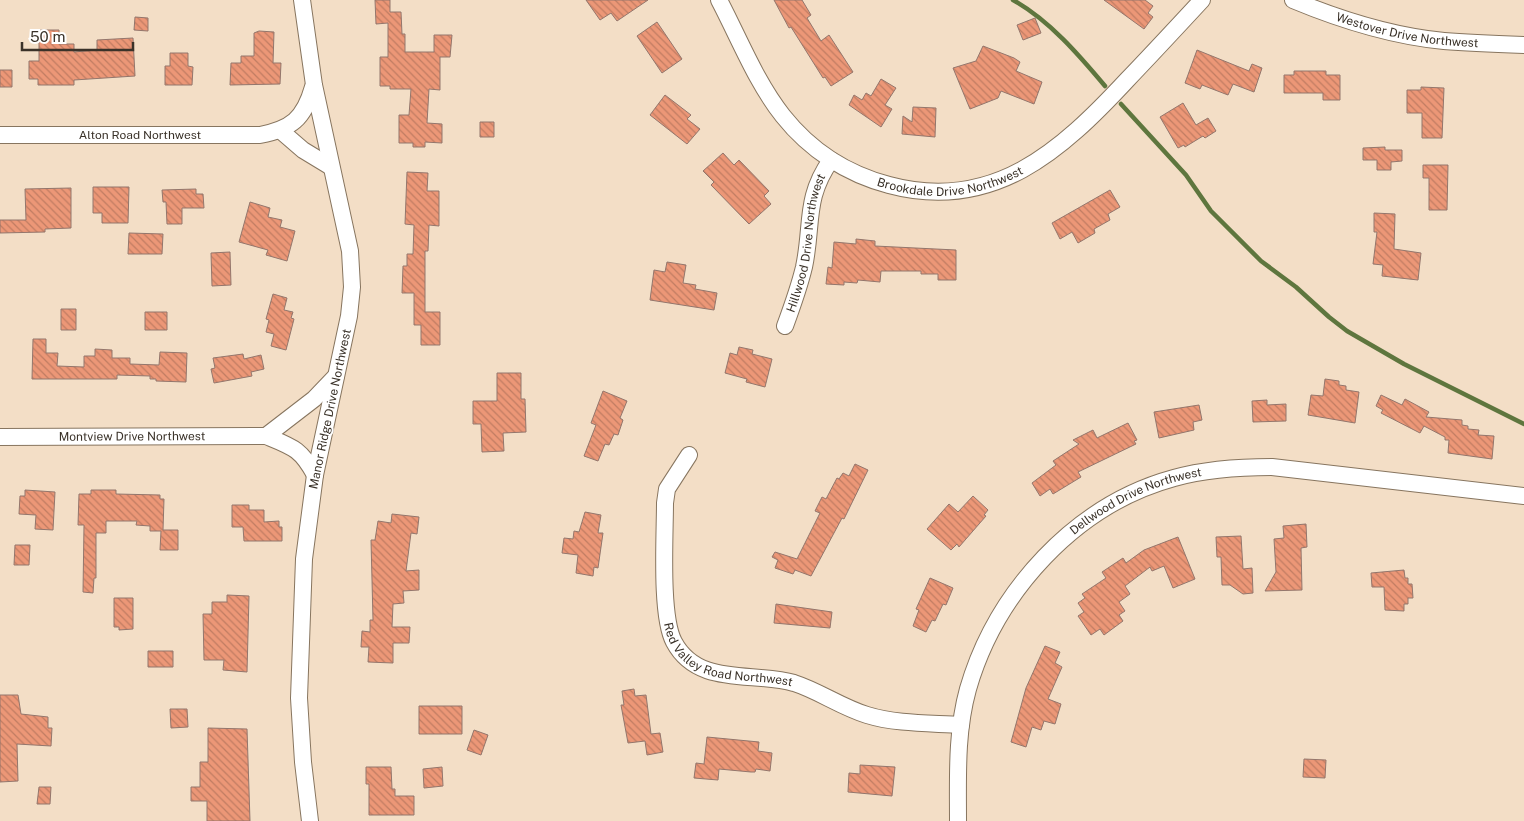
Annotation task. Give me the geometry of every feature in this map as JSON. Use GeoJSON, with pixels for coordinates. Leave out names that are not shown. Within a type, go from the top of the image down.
{"type":"FeatureCollection","features":[{"type":"Feature","properties":{"kind":"street","name":"Manor Ridge Drive Northwest"},"geometry":{"type":"LineString","coordinates":[[302,0],[314,85],[350,252],[352,287],[349,316],[315,476],[304,559],[299,653],[299,698],[303,762],[310,821]]}},
{"type":"Feature","properties":{"kind":"street","name":"Brookdale Drive Northwest"},"geometry":{"type":"LineString","coordinates":[[719,0],[770,97],[782,115],[802,137],[831,160],[876,182],[921,191],[971,189],[1016,174],[1057,148],[1088,122],[1202,0]]}},
{"type":"Feature","properties":{"kind":"street","name":"Westover Drive Northwest"},"geometry":{"type":"LineString","coordinates":[[1293,0],[1371,27],[1407,35],[1443,41],[1524,45]]}},
{"type":"Feature","properties":{"kind":"street","name":"Alton Road Northwest"},"geometry":{"type":"LineString","coordinates":[[0,135],[260,135],[281,131],[297,120],[308,104],[314,85]]}},
{"type":"Feature","properties":{"kind":"street"},"geometry":{"type":"LineString","coordinates":[[281,131],[303,150],[331,167]]}},
{"type":"Feature","properties":{"kind":"street","name":"Hillwood Drive Northwest"},"geometry":{"type":"LineString","coordinates":[[785,326],[804,267],[812,195],[820,176],[831,160]]}},
{"type":"Feature","properties":{"kind":"street"},"geometry":{"type":"LineString","coordinates":[[266,436],[309,404],[336,376]]}},
{"type":"Feature","properties":{"kind":"street","name":"Montview Drive Northwest"},"geometry":{"type":"LineString","coordinates":[[0,437],[266,436],[290,446],[305,456],[315,476]]}},
{"type":"Feature","properties":{"kind":"street","name":"Red Valley Road Northwest"},"geometry":{"type":"LineString","coordinates":[[690,454],[667,490],[665,503],[666,617],[673,641],[689,661],[704,670],[718,675],[770,678],[794,684],[846,708],[870,716],[961,725]]}},
{"type":"Feature","properties":{"kind":"street","name":"Dellwood Drive Northwest"},"geometry":{"type":"LineString","coordinates":[[958,821],[961,725],[968,690],[982,650],[998,618],[1021,584],[1048,553],[1076,529],[1111,504],[1148,486],[1201,472],[1272,467],[1524,496]]}},
{"type":"Feature","properties":{"kind":"building"},"geometry":{"type":"Polygon","coordinates":[[[375,0],[390,0],[390,12],[401,12],[402,34],[405,34],[405,52],[434,52],[434,35],[452,35],[450,57],[440,57],[440,90],[429,89],[427,123],[442,124],[442,143],[425,142],[425,147],[413,147],[413,143],[399,143],[399,115],[409,115],[411,89],[390,89],[390,86],[380,86],[380,57],[388,57],[388,23],[376,24],[375,0]]]}},
{"type":"Feature","properties":{"kind":"building"},"geometry":{"type":"Polygon","coordinates":[[[586,0],[648,0],[617,21],[611,13],[600,20],[586,0]]]}},
{"type":"Feature","properties":{"kind":"building"},"geometry":{"type":"Polygon","coordinates":[[[774,0],[802,0],[811,15],[807,18],[821,41],[829,35],[853,72],[831,86],[825,77],[823,78],[791,27],[789,28],[774,0]]]}},
{"type":"Feature","properties":{"kind":"building"},"geometry":{"type":"Polygon","coordinates":[[[1104,0],[1145,0],[1153,6],[1148,13],[1153,17],[1144,29],[1104,0]]]}},
{"type":"Feature","properties":{"kind":"building"},"geometry":{"type":"Polygon","coordinates":[[[135,17],[148,18],[148,31],[134,30],[135,17]]]}},
{"type":"Feature","properties":{"kind":"building"},"geometry":{"type":"Polygon","coordinates":[[[1035,18],[1041,33],[1023,40],[1017,25],[1035,18]]]}},
{"type":"Feature","properties":{"kind":"building"},"geometry":{"type":"Polygon","coordinates":[[[657,22],[682,59],[662,73],[637,36],[657,22]]]}},
{"type":"Feature","properties":{"kind":"building"},"geometry":{"type":"Polygon","coordinates":[[[39,30],[59,30],[59,44],[74,44],[74,52],[97,50],[97,40],[133,38],[135,76],[74,80],[74,85],[38,85],[38,79],[29,79],[29,61],[39,61],[39,30]]]}},
{"type":"Feature","properties":{"kind":"building"},"geometry":{"type":"Polygon","coordinates":[[[259,31],[274,32],[273,63],[281,63],[280,84],[230,85],[231,63],[241,63],[241,56],[254,56],[254,33],[259,31]]]}},
{"type":"Feature","properties":{"kind":"building"},"geometry":{"type":"Polygon","coordinates":[[[983,46],[1014,58],[1020,62],[1016,71],[1042,82],[1034,104],[1001,91],[998,98],[970,109],[953,68],[976,61],[983,46]]]}},
{"type":"Feature","properties":{"kind":"building"},"geometry":{"type":"Polygon","coordinates":[[[1197,50],[1249,71],[1252,64],[1262,68],[1254,92],[1233,84],[1228,95],[1202,85],[1200,89],[1185,83],[1197,50]]]}},
{"type":"Feature","properties":{"kind":"building"},"geometry":{"type":"Polygon","coordinates":[[[170,53],[188,53],[188,66],[193,67],[192,85],[165,85],[165,66],[170,66],[170,53]]]}},
{"type":"Feature","properties":{"kind":"building"},"geometry":{"type":"Polygon","coordinates":[[[0,70],[12,70],[12,87],[0,87],[0,70]]]}},
{"type":"Feature","properties":{"kind":"building"},"geometry":{"type":"Polygon","coordinates":[[[1294,71],[1326,71],[1326,75],[1340,75],[1340,100],[1323,100],[1323,93],[1284,93],[1284,75],[1294,75],[1294,71]]]}},
{"type":"Feature","properties":{"kind":"building"},"geometry":{"type":"Polygon","coordinates":[[[881,79],[896,88],[885,105],[892,109],[881,127],[849,105],[854,95],[862,100],[866,93],[871,96],[881,79]]]}},
{"type":"Feature","properties":{"kind":"building"},"geometry":{"type":"Polygon","coordinates":[[[1421,87],[1444,88],[1442,138],[1422,138],[1422,113],[1407,113],[1407,90],[1421,90],[1421,87]]]}},
{"type":"Feature","properties":{"kind":"building"},"geometry":{"type":"Polygon","coordinates":[[[665,95],[691,115],[687,119],[700,129],[687,144],[650,115],[665,95]]]}},
{"type":"Feature","properties":{"kind":"building"},"geometry":{"type":"Polygon","coordinates":[[[1183,103],[1196,125],[1208,118],[1216,131],[1205,138],[1203,136],[1185,147],[1184,145],[1178,148],[1160,117],[1183,103]]]}},
{"type":"Feature","properties":{"kind":"building"},"geometry":{"type":"Polygon","coordinates":[[[913,107],[936,108],[935,137],[902,134],[903,116],[912,122],[913,107]]]}},
{"type":"Feature","properties":{"kind":"building"},"geometry":{"type":"Polygon","coordinates":[[[480,122],[494,122],[494,137],[480,137],[480,122]]]}},
{"type":"Feature","properties":{"kind":"building"},"geometry":{"type":"Polygon","coordinates":[[[1385,147],[1385,150],[1402,150],[1402,161],[1391,162],[1391,170],[1377,170],[1377,160],[1363,160],[1363,148],[1385,147]]]}},
{"type":"Feature","properties":{"kind":"building"},"geometry":{"type":"Polygon","coordinates":[[[723,153],[734,165],[739,160],[769,191],[764,196],[771,204],[749,224],[711,185],[714,182],[703,171],[723,153]]]}},
{"type":"Feature","properties":{"kind":"building"},"geometry":{"type":"Polygon","coordinates":[[[1423,165],[1448,165],[1447,210],[1429,210],[1429,178],[1423,178],[1423,165]]]}},
{"type":"Feature","properties":{"kind":"building"},"geometry":{"type":"Polygon","coordinates":[[[407,172],[428,173],[427,191],[439,191],[439,226],[429,225],[428,251],[425,251],[425,312],[440,312],[440,345],[421,345],[421,325],[414,325],[414,293],[402,293],[403,266],[407,266],[407,254],[413,254],[414,225],[405,224],[407,172]]]}},
{"type":"Feature","properties":{"kind":"building"},"geometry":{"type":"Polygon","coordinates":[[[93,187],[129,187],[128,223],[102,223],[102,213],[93,213],[93,187]]]}},
{"type":"Feature","properties":{"kind":"building"},"geometry":{"type":"Polygon","coordinates":[[[71,188],[71,228],[45,229],[45,232],[0,233],[0,220],[26,220],[25,189],[71,188]]]}},
{"type":"Feature","properties":{"kind":"building"},"geometry":{"type":"Polygon","coordinates":[[[196,189],[196,194],[203,194],[204,208],[182,208],[182,224],[167,224],[166,202],[163,202],[162,190],[196,189]]]}},
{"type":"Feature","properties":{"kind":"building"},"geometry":{"type":"Polygon","coordinates":[[[1110,190],[1120,207],[1108,214],[1110,220],[1094,229],[1095,233],[1078,243],[1072,232],[1060,239],[1052,223],[1110,190]]]}},
{"type":"Feature","properties":{"kind":"building"},"geometry":{"type":"Polygon","coordinates":[[[250,202],[270,208],[268,217],[282,220],[280,227],[295,231],[287,261],[266,255],[268,250],[239,242],[250,202]]]}},
{"type":"Feature","properties":{"kind":"building"},"geometry":{"type":"Polygon","coordinates":[[[1374,213],[1395,214],[1394,249],[1421,253],[1418,280],[1382,276],[1383,265],[1373,264],[1377,232],[1374,232],[1374,213]]]}},
{"type":"Feature","properties":{"kind":"building"},"geometry":{"type":"Polygon","coordinates":[[[129,233],[163,234],[162,254],[128,254],[129,233]]]}},
{"type":"Feature","properties":{"kind":"building"},"geometry":{"type":"Polygon","coordinates":[[[856,239],[875,241],[875,246],[956,250],[956,280],[938,280],[938,274],[921,274],[921,271],[881,271],[880,282],[858,280],[857,283],[844,282],[844,285],[826,284],[828,267],[832,268],[834,242],[856,244],[856,239]]]}},
{"type":"Feature","properties":{"kind":"building"},"geometry":{"type":"Polygon","coordinates":[[[230,252],[231,285],[212,286],[211,253],[230,252]]]}},
{"type":"Feature","properties":{"kind":"building"},"geometry":{"type":"Polygon","coordinates":[[[667,262],[686,265],[683,283],[696,285],[695,289],[717,293],[714,310],[650,300],[654,270],[665,272],[667,262]]]}},
{"type":"Feature","properties":{"kind":"building"},"geometry":{"type":"Polygon","coordinates":[[[273,294],[287,298],[284,310],[293,312],[291,318],[294,319],[286,350],[271,346],[274,334],[266,332],[269,320],[266,319],[273,294]]]}},
{"type":"Feature","properties":{"kind":"building"},"geometry":{"type":"Polygon","coordinates":[[[61,309],[76,309],[76,330],[61,330],[61,309]]]}},
{"type":"Feature","properties":{"kind":"building"},"geometry":{"type":"Polygon","coordinates":[[[145,312],[167,312],[167,330],[145,330],[145,312]]]}},
{"type":"Feature","properties":{"kind":"building"},"geometry":{"type":"Polygon","coordinates":[[[33,339],[46,339],[46,353],[58,353],[57,366],[84,367],[84,356],[95,356],[95,349],[112,350],[112,358],[130,358],[130,364],[159,365],[160,352],[187,353],[186,382],[156,381],[156,379],[150,379],[150,376],[117,375],[117,379],[32,379],[33,339]]]}},
{"type":"Feature","properties":{"kind":"building"},"geometry":{"type":"Polygon","coordinates":[[[739,347],[753,350],[752,354],[772,359],[765,387],[746,382],[747,379],[725,373],[730,353],[737,355],[739,347]]]}},
{"type":"Feature","properties":{"kind":"building"},"geometry":{"type":"Polygon","coordinates":[[[243,354],[244,359],[261,355],[264,369],[251,372],[252,376],[214,383],[211,369],[215,368],[213,358],[243,354]]]}},
{"type":"Feature","properties":{"kind":"building"},"geometry":{"type":"Polygon","coordinates":[[[497,373],[521,373],[521,399],[525,399],[526,432],[503,433],[504,451],[482,452],[481,424],[473,424],[473,401],[497,401],[497,373]]]}},
{"type":"Feature","properties":{"kind":"building"},"geometry":{"type":"Polygon","coordinates":[[[1325,379],[1339,381],[1339,385],[1346,386],[1346,390],[1359,392],[1355,423],[1308,415],[1311,395],[1323,396],[1325,379]]]}},
{"type":"Feature","properties":{"kind":"building"},"geometry":{"type":"Polygon","coordinates":[[[603,391],[627,401],[620,418],[623,420],[618,435],[614,434],[609,445],[605,444],[598,461],[584,456],[596,425],[591,423],[603,391]]]}},
{"type":"Feature","properties":{"kind":"building"},"geometry":{"type":"Polygon","coordinates":[[[1381,395],[1402,405],[1405,399],[1429,412],[1426,417],[1462,420],[1462,425],[1468,426],[1468,429],[1479,430],[1478,435],[1494,436],[1492,459],[1448,453],[1449,440],[1445,440],[1445,437],[1424,426],[1420,433],[1381,413],[1383,410],[1376,406],[1381,395]]]}},
{"type":"Feature","properties":{"kind":"building"},"geometry":{"type":"Polygon","coordinates":[[[1267,400],[1267,405],[1286,404],[1286,421],[1253,422],[1252,401],[1267,400]]]}},
{"type":"Feature","properties":{"kind":"building"},"geometry":{"type":"Polygon","coordinates":[[[1199,405],[1202,420],[1193,422],[1194,430],[1159,438],[1154,412],[1199,405]]]}},
{"type":"Feature","properties":{"kind":"building"},"geometry":{"type":"Polygon","coordinates":[[[1128,423],[1137,440],[1134,441],[1136,444],[1078,472],[1081,477],[1053,494],[1050,489],[1040,496],[1032,483],[1056,465],[1053,461],[1079,444],[1073,440],[1093,430],[1097,438],[1128,423]]]}},
{"type":"Feature","properties":{"kind":"building"},"geometry":{"type":"Polygon","coordinates":[[[855,464],[868,470],[844,519],[842,518],[811,576],[795,570],[793,574],[775,568],[778,560],[772,557],[775,552],[797,559],[820,513],[815,511],[822,497],[826,499],[837,478],[839,479],[843,473],[849,476],[855,464]]]}},
{"type":"Feature","properties":{"kind":"building"},"geometry":{"type":"Polygon","coordinates":[[[25,490],[55,492],[53,530],[35,529],[36,515],[19,514],[20,496],[25,496],[25,490]]]}},
{"type":"Feature","properties":{"kind":"building"},"geometry":{"type":"Polygon","coordinates":[[[91,490],[116,490],[116,494],[160,495],[160,499],[164,499],[163,530],[178,530],[178,550],[160,550],[161,531],[150,531],[150,526],[136,525],[137,521],[106,521],[106,533],[96,533],[96,578],[94,578],[93,593],[83,592],[84,525],[78,525],[79,494],[91,494],[91,490]]]}},
{"type":"Feature","properties":{"kind":"building"},"geometry":{"type":"Polygon","coordinates":[[[973,496],[988,510],[984,515],[986,516],[959,547],[957,544],[951,550],[927,529],[949,504],[958,512],[973,496]]]}},
{"type":"Feature","properties":{"kind":"building"},"geometry":{"type":"Polygon","coordinates":[[[232,505],[249,505],[249,510],[264,510],[264,522],[279,521],[279,527],[282,527],[282,541],[244,541],[243,527],[232,527],[232,505]]]}},
{"type":"Feature","properties":{"kind":"building"},"geometry":{"type":"Polygon","coordinates":[[[585,512],[601,515],[598,533],[603,533],[598,568],[594,567],[593,576],[576,573],[578,555],[562,553],[564,538],[573,539],[574,531],[579,532],[585,512]]]}},
{"type":"Feature","properties":{"kind":"building"},"geometry":{"type":"Polygon","coordinates":[[[392,514],[419,517],[417,534],[411,533],[406,571],[419,570],[419,590],[403,591],[404,603],[393,604],[392,627],[410,627],[409,643],[393,643],[393,663],[368,662],[369,647],[361,647],[362,631],[370,632],[370,620],[373,620],[371,540],[375,540],[378,521],[391,523],[392,514]]]}},
{"type":"Feature","properties":{"kind":"building"},"geometry":{"type":"Polygon","coordinates":[[[1306,524],[1307,547],[1301,548],[1302,590],[1265,591],[1276,572],[1274,539],[1284,538],[1283,526],[1306,524]]]}},
{"type":"Feature","properties":{"kind":"building"},"geometry":{"type":"Polygon","coordinates":[[[1241,536],[1243,569],[1252,568],[1253,593],[1243,594],[1230,585],[1222,585],[1221,557],[1217,557],[1216,537],[1241,536]]]}},
{"type":"Feature","properties":{"kind":"building"},"geometry":{"type":"Polygon","coordinates":[[[1178,537],[1195,579],[1173,588],[1164,566],[1152,571],[1150,567],[1125,586],[1130,594],[1119,602],[1125,611],[1119,615],[1123,621],[1104,635],[1100,629],[1091,635],[1078,616],[1084,612],[1078,603],[1085,598],[1082,594],[1106,578],[1102,572],[1123,558],[1126,563],[1144,550],[1178,537]]]}},
{"type":"Feature","properties":{"kind":"building"},"geometry":{"type":"Polygon","coordinates":[[[15,545],[30,545],[29,565],[14,565],[15,545]]]}},
{"type":"Feature","properties":{"kind":"building"},"geometry":{"type":"Polygon","coordinates":[[[1404,570],[1405,578],[1408,578],[1408,584],[1412,584],[1413,598],[1408,598],[1408,604],[1404,604],[1404,611],[1385,610],[1384,587],[1372,587],[1371,573],[1404,570]]]}},
{"type":"Feature","properties":{"kind":"building"},"geometry":{"type":"Polygon","coordinates":[[[930,578],[953,588],[946,605],[943,604],[935,621],[932,620],[926,632],[913,626],[919,610],[916,609],[930,578]]]}},
{"type":"Feature","properties":{"kind":"building"},"geometry":{"type":"Polygon","coordinates":[[[227,595],[249,596],[247,672],[223,670],[224,660],[204,660],[203,614],[212,614],[212,602],[227,602],[227,595]]]}},
{"type":"Feature","properties":{"kind":"building"},"geometry":{"type":"Polygon","coordinates":[[[114,598],[133,598],[133,629],[119,630],[119,627],[114,627],[114,598]]]}},
{"type":"Feature","properties":{"kind":"building"},"geometry":{"type":"Polygon","coordinates":[[[776,604],[832,612],[830,628],[774,623],[776,604]]]}},
{"type":"Feature","properties":{"kind":"building"},"geometry":{"type":"Polygon","coordinates":[[[1045,646],[1060,652],[1055,663],[1062,667],[1048,699],[1061,704],[1055,724],[1044,721],[1041,730],[1032,727],[1026,747],[1011,742],[1026,688],[1045,646]]]}},
{"type":"Feature","properties":{"kind":"building"},"geometry":{"type":"Polygon","coordinates":[[[148,651],[173,651],[173,667],[148,667],[148,651]]]}},
{"type":"Feature","properties":{"kind":"building"},"geometry":{"type":"Polygon","coordinates":[[[634,689],[635,696],[646,695],[651,734],[660,733],[663,752],[647,755],[645,741],[628,743],[621,705],[624,705],[622,691],[634,689]]]}},
{"type":"Feature","properties":{"kind":"building"},"geometry":{"type":"Polygon","coordinates":[[[0,695],[18,695],[21,714],[48,717],[48,728],[52,728],[51,746],[17,744],[18,781],[0,782],[0,695]]]}},
{"type":"Feature","properties":{"kind":"building"},"geometry":{"type":"Polygon","coordinates":[[[419,706],[462,706],[462,734],[419,734],[419,706]]]}},
{"type":"Feature","properties":{"kind":"building"},"geometry":{"type":"Polygon","coordinates":[[[170,709],[187,709],[188,727],[171,728],[170,709]]]}},
{"type":"Feature","properties":{"kind":"building"},"geometry":{"type":"Polygon","coordinates":[[[208,728],[247,729],[250,821],[207,821],[207,801],[191,801],[191,787],[200,787],[200,762],[208,762],[208,728]]]}},
{"type":"Feature","properties":{"kind":"building"},"geometry":{"type":"Polygon","coordinates":[[[474,730],[488,735],[481,755],[467,750],[474,730]]]}},
{"type":"Feature","properties":{"kind":"building"},"geometry":{"type":"Polygon","coordinates":[[[707,737],[759,742],[758,751],[772,753],[770,771],[756,769],[755,772],[751,772],[719,769],[718,780],[694,778],[696,763],[704,764],[707,737]]]}},
{"type":"Feature","properties":{"kind":"building"},"geometry":{"type":"Polygon","coordinates":[[[1304,759],[1326,760],[1325,778],[1303,777],[1304,759]]]}},
{"type":"Feature","properties":{"kind":"building"},"geometry":{"type":"Polygon","coordinates":[[[860,765],[895,767],[892,796],[848,792],[849,773],[860,774],[860,765]]]}},
{"type":"Feature","properties":{"kind":"building"},"geometry":{"type":"Polygon","coordinates":[[[366,767],[391,767],[392,789],[395,789],[395,796],[414,796],[414,815],[369,815],[369,784],[366,784],[366,767]]]}},
{"type":"Feature","properties":{"kind":"building"},"geometry":{"type":"Polygon","coordinates":[[[442,767],[443,786],[424,788],[423,769],[442,767]]]}},
{"type":"Feature","properties":{"kind":"building"},"geometry":{"type":"Polygon","coordinates":[[[39,787],[51,787],[50,804],[37,804],[39,787]]]}},
{"type":"Feature","properties":{"kind":"waterway"},"geometry":{"type":"LineString","coordinates":[[1013,0],[1051,28],[1074,50],[1105,86]]}},
{"type":"Feature","properties":{"kind":"waterway"},"geometry":{"type":"LineString","coordinates":[[1121,104],[1186,175],[1211,211],[1261,261],[1296,287],[1329,317],[1347,331],[1404,364],[1524,424]]}}]}
